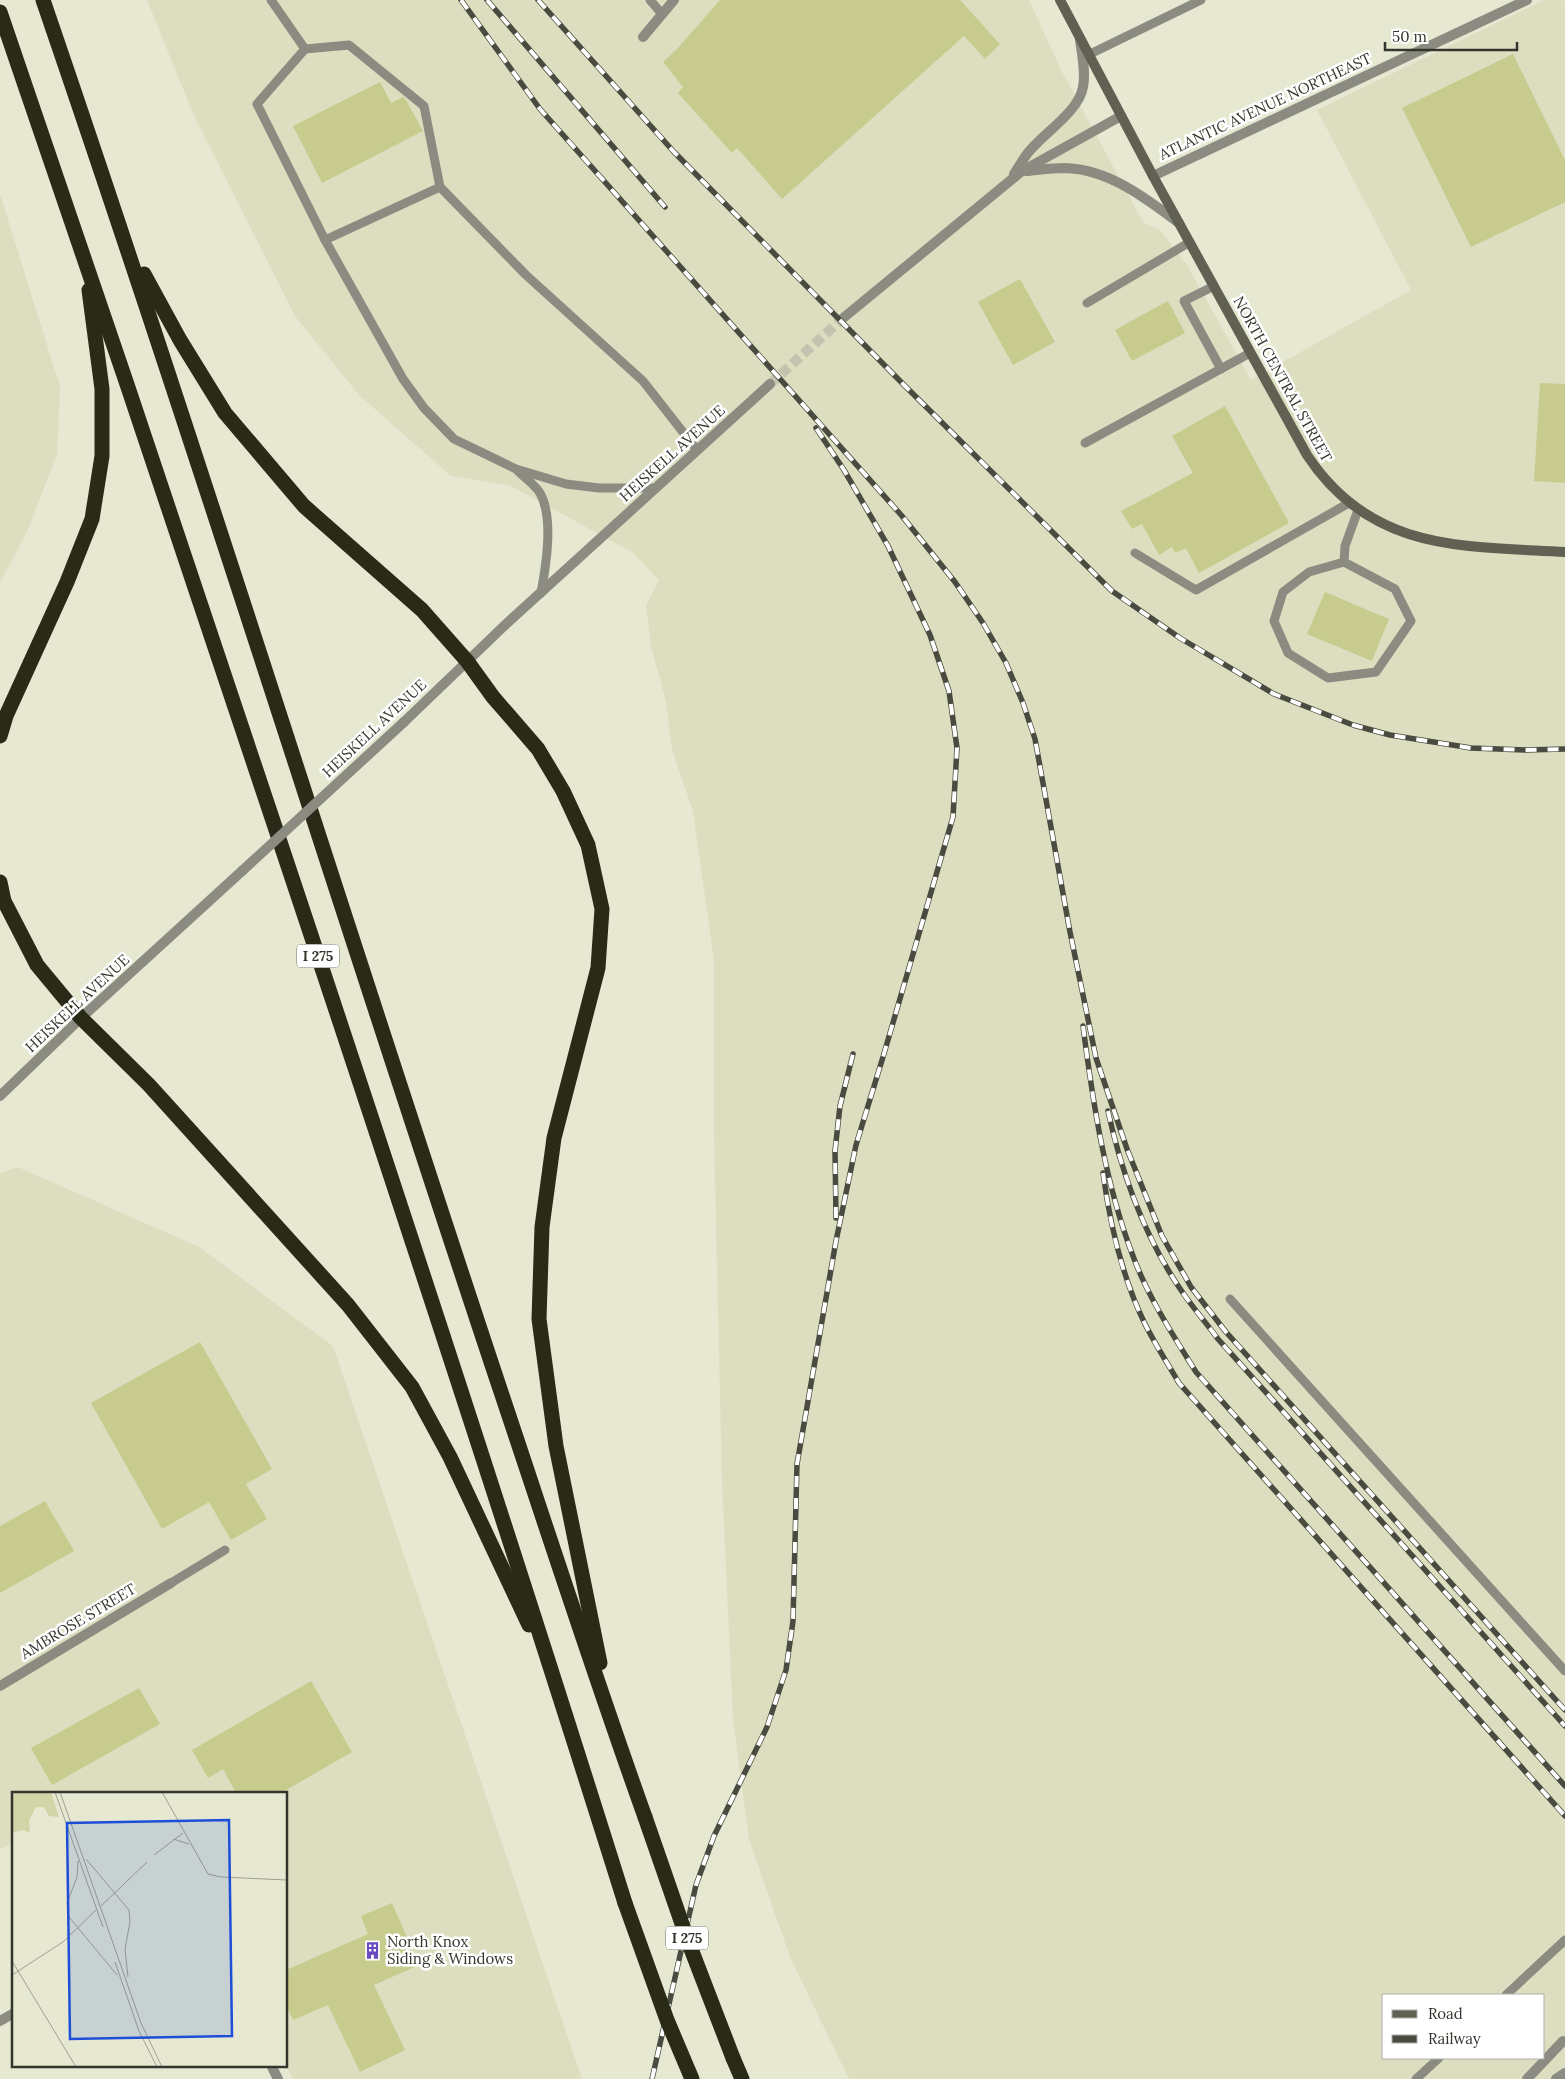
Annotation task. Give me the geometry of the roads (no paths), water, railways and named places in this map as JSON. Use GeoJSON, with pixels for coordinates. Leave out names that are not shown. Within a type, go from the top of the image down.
{"type":"FeatureCollection","features":[{"type":"Feature","properties":{"kind":"highway","name":"I 275"},"geometry":{"type":"LineString","coordinates":[[43,0],[125,240],[443,1218],[613,1728],[688,1941],[742,2079]]}},
{"type":"Feature","properties":{"kind":"highway","name":"I 275"},"geometry":{"type":"LineString","coordinates":[[0,12],[84,254],[332,996],[554,1676],[625,1903],[667,2020],[692,2079]]}},
{"type":"Feature","properties":{"kind":"highway"},"geometry":{"type":"LineString","coordinates":[[125,240],[180,340],[225,413],[304,506],[422,610],[466,661],[493,697],[538,749],[563,791],[588,845],[602,909],[598,968],[554,1138],[542,1227],[539,1319],[556,1446],[613,1728]]}},
{"type":"Feature","properties":{"kind":"highway"},"geometry":{"type":"LineString","coordinates":[[0,736],[6,716],[67,582],[92,519],[102,456],[102,388],[84,254]]}},
{"type":"Feature","properties":{"kind":"highway"},"geometry":{"type":"LineString","coordinates":[[0,882],[4,901],[37,965],[81,1018],[149,1085],[348,1304],[412,1387],[450,1457],[554,1676]]}},
{"type":"Feature","properties":{"kind":"main road","name":"NORTH CENTRAL STREET"},"geometry":{"type":"LineString","coordinates":[[1060,0],[1153,176],[1315,467],[1358,510],[1384,526],[1421,539],[1480,547],[1565,552]]}},
{"type":"Feature","properties":{"kind":"street"},"geometry":{"type":"LineString","coordinates":[[643,37],[674,0]]}},
{"type":"Feature","properties":{"kind":"street","name":"ATLANTIC AVENUE NORTHEAST"},"geometry":{"type":"LineString","coordinates":[[1153,176],[1527,0]]}},
{"type":"Feature","properties":{"kind":"street"},"geometry":{"type":"LineString","coordinates":[[1011,180],[1027,154],[1072,108],[1079,97],[1084,77],[1080,40]]}},
{"type":"Feature","properties":{"kind":"street"},"geometry":{"type":"LineString","coordinates":[[842,319],[1022,171],[1121,116]]}},
{"type":"Feature","properties":{"kind":"street"},"geometry":{"type":"LineString","coordinates":[[1022,171],[1065,168],[1106,177],[1149,200],[1179,223]]}},
{"type":"Feature","properties":{"kind":"street","name":"HEISKELL AVENUE"},"geometry":{"type":"LineString","coordinates":[[0,1096],[81,1018],[404,722],[466,661],[770,384]]}},
{"type":"Feature","properties":{"kind":"street","name":"AMBROSE STREET"},"geometry":{"type":"LineString","coordinates":[[0,1686],[171,1583]]}},
{"type":"Feature","properties":{"kind":"street"},"geometry":{"type":"LineString","coordinates":[[0,2022],[12,2015]]}},
{"type":"Feature","properties":{"kind":"street"},"geometry":{"type":"LineString","coordinates":[[1526,2079],[1564,2040]]}},
{"type":"Feature","properties":{"kind":"street"},"geometry":{"type":"LineString","coordinates":[[272,2066],[278,2079]]}},
{"type":"Feature","properties":{"kind":"street"},"geometry":{"type":"LineString","coordinates":[[1556,2079],[1565,2073]]}},
{"type":"Feature","properties":{"kind":"lane"},"geometry":{"type":"LineString","coordinates":[[271,0],[305,49]]}},
{"type":"Feature","properties":{"kind":"lane"},"geometry":{"type":"LineString","coordinates":[[650,0],[662,14]]}},
{"type":"Feature","properties":{"kind":"lane"},"geometry":{"type":"LineString","coordinates":[[1088,55],[1201,0]]}},
{"type":"Feature","properties":{"kind":"lane"},"geometry":{"type":"LineString","coordinates":[[655,488],[599,488],[566,484],[516,469],[454,440],[424,408],[403,379],[325,240],[257,104],[305,49],[349,44],[424,106],[440,187],[526,275],[643,381],[697,450]]}},
{"type":"Feature","properties":{"kind":"lane"},"geometry":{"type":"LineString","coordinates":[[325,240],[440,187]]}},
{"type":"Feature","properties":{"kind":"lane"},"geometry":{"type":"LineString","coordinates":[[1087,303],[1190,242]]}},
{"type":"Feature","properties":{"kind":"lane"},"geometry":{"type":"LineString","coordinates":[[1214,286],[1184,301],[1221,369]]}},
{"type":"Feature","properties":{"kind":"lane"},"geometry":{"type":"LineString","coordinates":[[1085,443],[1250,353]]}},
{"type":"Feature","properties":{"kind":"lane"},"geometry":{"type":"LineString","coordinates":[[516,469],[540,493],[546,516],[545,570],[542,593]]}},
{"type":"Feature","properties":{"kind":"lane"},"geometry":{"type":"LineString","coordinates":[[1135,553],[1196,590],[1349,502]]}},
{"type":"Feature","properties":{"kind":"lane"},"geometry":{"type":"LineString","coordinates":[[1344,562],[1344,546],[1358,510]]}},
{"type":"Feature","properties":{"kind":"lane"},"geometry":{"type":"LineString","coordinates":[[1344,562],[1395,588],[1410,621],[1376,672],[1328,678],[1288,653],[1274,621],[1283,592],[1309,572],[1344,562]]}},
{"type":"Feature","properties":{"kind":"lane"},"geometry":{"type":"LineString","coordinates":[[1230,1299],[1565,1671]]}},
{"type":"Feature","properties":{"kind":"lane"},"geometry":{"type":"LineString","coordinates":[[171,1583],[225,1550]]}},
{"type":"Feature","properties":{"kind":"lane"},"geometry":{"type":"LineString","coordinates":[[1507,1994],[1565,1940]]}},
{"type":"Feature","properties":{"kind":"lane"},"geometry":{"type":"LineString","coordinates":[[1416,2079],[1438,2059]]}},
{"type":"Feature","properties":{"kind":"tunnel"},"geometry":{"type":"LineString","coordinates":[[770,384],[842,319]]}},
{"type":"Feature","properties":{"kind":"railway"},"geometry":{"type":"LineString","coordinates":[[461,0],[540,109],[902,516],[955,582],[983,623],[1006,663],[1023,703],[1035,739],[1070,932],[1096,1058],[1127,1149],[1162,1236],[1191,1287],[1226,1332],[1565,1710]]}},
{"type":"Feature","properties":{"kind":"railway"},"geometry":{"type":"LineString","coordinates":[[487,0],[665,207]]}},
{"type":"Feature","properties":{"kind":"railway"},"geometry":{"type":"LineString","coordinates":[[538,0],[674,152],[904,385],[1112,591],[1180,638],[1274,694],[1353,725],[1390,735],[1471,748],[1565,749]]}},
{"type":"Feature","properties":{"kind":"railway"},"geometry":{"type":"LineString","coordinates":[[652,2079],[696,1885],[714,1836],[767,1727],[786,1670],[793,1621],[797,1464],[836,1241],[856,1145],[953,817],[957,748],[949,691],[930,635],[888,546],[844,470],[816,428]]}},
{"type":"Feature","properties":{"kind":"railway"},"geometry":{"type":"LineString","coordinates":[[1083,1026],[1101,1142],[1123,1228],[1146,1286],[1196,1372],[1565,1786]]}},
{"type":"Feature","properties":{"kind":"railway"},"geometry":{"type":"LineString","coordinates":[[836,1218],[835,1151],[840,1106],[853,1054]]}},
{"type":"Feature","properties":{"kind":"railway"},"geometry":{"type":"LineString","coordinates":[[1108,1111],[1120,1159],[1137,1206],[1158,1251],[1183,1293],[1218,1339],[1565,1726]]}},
{"type":"Feature","properties":{"kind":"railway"},"geometry":{"type":"LineString","coordinates":[[1103,1173],[1109,1212],[1123,1269],[1149,1331],[1179,1383],[1565,1816]]}},
{"type":"Feature","properties":{"kind":"place","name":"North Knox Siding & Windows"},"geometry":{"type":"Point","coordinates":[373,1950]}}]}
